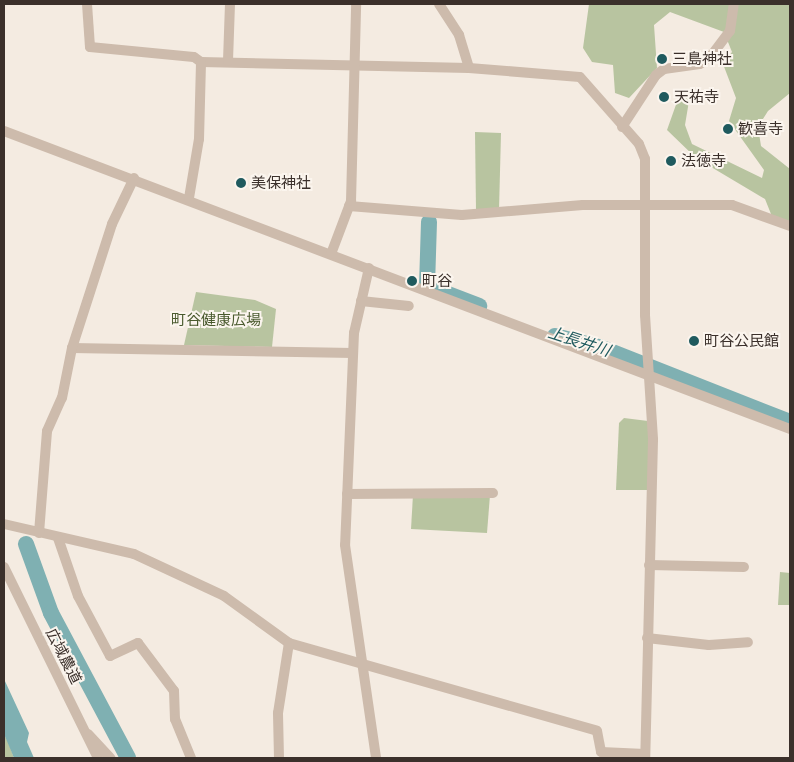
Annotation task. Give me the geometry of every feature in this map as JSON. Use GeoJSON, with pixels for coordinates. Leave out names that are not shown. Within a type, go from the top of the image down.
{"type":"FeatureCollection","features":[{"type":"Feature","properties":{"kind":"street"},"geometry":{"type":"LineString","coordinates":[[4,524],[39,534],[134,554],[224,596],[289,643],[598,731],[601,752],[645,756],[653,440],[649,377],[644,159],[639,144],[622,127],[580,77],[469,68],[228,61],[201,62],[194,57],[90,47],[87,4]]}},
{"type":"Feature","properties":{"kind":"street"},"geometry":{"type":"LineString","coordinates":[[228,61],[230,4]]}},
{"type":"Feature","properties":{"kind":"street"},"geometry":{"type":"LineString","coordinates":[[331,254],[349,206],[356,4]]}},
{"type":"Feature","properties":{"kind":"street"},"geometry":{"type":"LineString","coordinates":[[439,4],[459,35],[469,68]]}},
{"type":"Feature","properties":{"kind":"street"},"geometry":{"type":"LineString","coordinates":[[622,127],[656,75],[664,69],[700,64],[711,56],[730,31],[734,4]]}},
{"type":"Feature","properties":{"kind":"street"},"geometry":{"type":"LineString","coordinates":[[188,198],[199,139],[201,62]]}},
{"type":"Feature","properties":{"kind":"street"},"geometry":{"type":"LineString","coordinates":[[4,131],[188,198],[649,377],[790,429]]}},
{"type":"Feature","properties":{"kind":"street"},"geometry":{"type":"LineString","coordinates":[[39,534],[47,431],[62,398],[72,348],[112,224],[134,178]]}},
{"type":"Feature","properties":{"kind":"street"},"geometry":{"type":"LineString","coordinates":[[349,206],[462,215],[583,205],[732,205],[790,226]]}},
{"type":"Feature","properties":{"kind":"street"},"geometry":{"type":"LineString","coordinates":[[368,268],[353,353],[345,545],[376,758]]}},
{"type":"Feature","properties":{"kind":"street"},"geometry":{"type":"LineString","coordinates":[[361,301],[409,306]]}},
{"type":"Feature","properties":{"kind":"street"},"geometry":{"type":"LineString","coordinates":[[72,348],[353,353]]}},
{"type":"Feature","properties":{"kind":"street"},"geometry":{"type":"LineString","coordinates":[[347,494],[493,493]]}},
{"type":"Feature","properties":{"kind":"street"},"geometry":{"type":"LineString","coordinates":[[58,538],[78,596],[110,656],[138,642],[174,692],[175,719],[191,758]]}},
{"type":"Feature","properties":{"kind":"street"},"geometry":{"type":"LineString","coordinates":[[649,565],[744,567]]}},
{"type":"Feature","properties":{"kind":"street","name":"広域農道"},"geometry":{"type":"LineString","coordinates":[[4,568],[98,758]]}},
{"type":"Feature","properties":{"kind":"street"},"geometry":{"type":"LineString","coordinates":[[647,638],[709,645],[748,642]]}},
{"type":"Feature","properties":{"kind":"street"},"geometry":{"type":"LineString","coordinates":[[279,758],[278,713],[289,643]]}},
{"type":"Feature","properties":{"kind":"street"},"geometry":{"type":"LineString","coordinates":[[86,731],[110,758]]}},
{"type":"Feature","properties":{"kind":"green space"},"geometry":{"type":"Polygon","coordinates":[[[589,4],[790,4],[790,93],[768,111],[758,127],[761,146],[790,169],[790,224],[773,219],[765,199],[696,158],[667,130],[678,99],[690,95],[685,125],[692,144],[762,178],[764,170],[729,121],[736,98],[723,64],[732,52],[724,32],[670,12],[654,25],[657,68],[629,98],[615,93],[613,65],[592,62],[583,48],[589,4]]]}},
{"type":"Feature","properties":{"kind":"green space"},"geometry":{"type":"Polygon","coordinates":[[[475,132],[501,133],[499,210],[476,210],[475,132]]]}},
{"type":"Feature","properties":{"kind":"green space","name":"町谷健康広場"},"geometry":{"type":"Polygon","coordinates":[[[196,292],[255,300],[276,309],[272,347],[184,345],[196,292]]]}},
{"type":"Feature","properties":{"kind":"green space"},"geometry":{"type":"Polygon","coordinates":[[[624,418],[648,421],[649,490],[616,490],[619,423],[624,418]]]}},
{"type":"Feature","properties":{"kind":"green space"},"geometry":{"type":"Polygon","coordinates":[[[413,495],[490,495],[487,533],[411,529],[413,495]]]}},
{"type":"Feature","properties":{"kind":"green space"},"geometry":{"type":"Polygon","coordinates":[[[780,572],[790,573],[790,605],[778,605],[780,572]]]}},
{"type":"Feature","properties":{"kind":"green space"},"geometry":{"type":"Polygon","coordinates":[[[4,734],[8,742],[14,758],[4,758],[4,734]]]}},
{"type":"Feature","properties":{"kind":"water"},"geometry":{"type":"Polygon","coordinates":[[[4,679],[29,733],[27,742],[34,758],[14,758],[4,734],[4,679]]]}},
{"type":"Feature","properties":{"kind":"waterway","name":"上長井川"},"geometry":{"type":"LineString","coordinates":[[429,222],[427,286],[479,306]]}},
{"type":"Feature","properties":{"kind":"waterway","name":"上長井川"},"geometry":{"type":"LineString","coordinates":[[555,336],[602,348],[790,422]]}},
{"type":"Feature","properties":{"kind":"waterway"},"geometry":{"type":"LineString","coordinates":[[26,544],[51,613],[128,758]]}},
{"type":"Feature","properties":{"kind":"place","name":"三島神社"},"geometry":{"type":"Point","coordinates":[662,59]}},
{"type":"Feature","properties":{"kind":"place","name":"天祐寺"},"geometry":{"type":"Point","coordinates":[664,97]}},
{"type":"Feature","properties":{"kind":"place","name":"歓喜寺"},"geometry":{"type":"Point","coordinates":[728,129]}},
{"type":"Feature","properties":{"kind":"place","name":"法徳寺"},"geometry":{"type":"Point","coordinates":[671,161]}},
{"type":"Feature","properties":{"kind":"place","name":"美保神社"},"geometry":{"type":"Point","coordinates":[241,183]}},
{"type":"Feature","properties":{"kind":"place","name":"町谷"},"geometry":{"type":"Point","coordinates":[412,281]}},
{"type":"Feature","properties":{"kind":"place","name":"町谷公民館"},"geometry":{"type":"Point","coordinates":[694,341]}}]}
